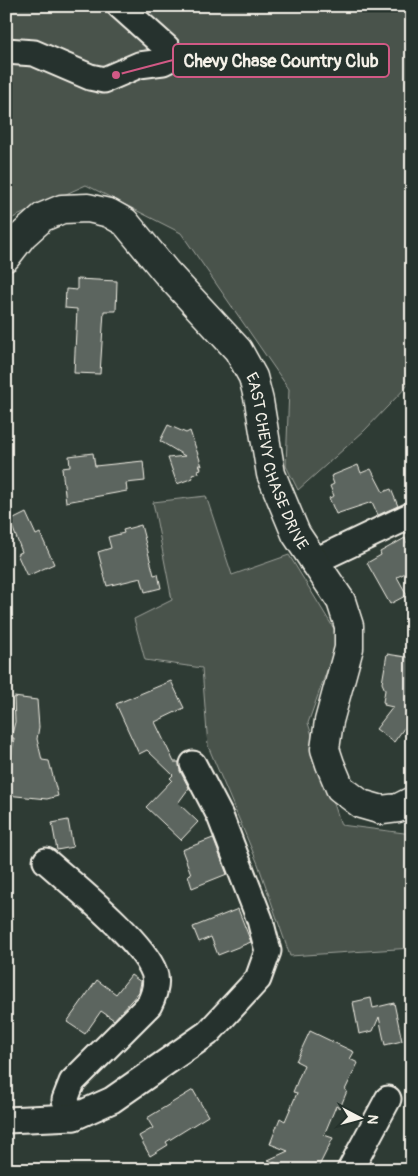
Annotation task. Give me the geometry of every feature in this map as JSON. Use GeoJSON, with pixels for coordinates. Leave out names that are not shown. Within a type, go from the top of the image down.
{"type":"FeatureCollection","features":[{"type":"Feature","properties":{"kind":"main road","name":"EAST CHEVY CHASE DRIVE"},"geometry":{"type":"LineString","coordinates":[[6,257],[23,235],[43,217],[62,209],[88,208],[108,213],[125,222],[166,272],[238,350],[253,377],[259,401],[271,474],[296,534],[341,601],[349,626],[350,648],[329,722],[326,740],[325,749],[330,764],[340,788],[361,804],[382,810],[398,808],[412,801]]}},
{"type":"Feature","properties":{"kind":"street"},"geometry":{"type":"LineString","coordinates":[[6,51],[34,53],[90,78],[104,80],[139,65],[164,62],[171,58],[167,48],[120,6]]}},
{"type":"Feature","properties":{"kind":"street"},"geometry":{"type":"LineString","coordinates":[[313,562],[412,515]]}},
{"type":"Feature","properties":{"kind":"street"},"geometry":{"type":"LineString","coordinates":[[6,1120],[74,1117],[112,1100],[208,1033],[258,979],[268,951],[260,920],[220,816],[193,764]]}},
{"type":"Feature","properties":{"kind":"street"},"geometry":{"type":"LineString","coordinates":[[46,860],[139,948],[154,972],[155,992],[149,1005],[72,1082],[65,1100],[74,1117]]}},
{"type":"Feature","properties":{"kind":"street"},"geometry":{"type":"LineString","coordinates":[[350,1170],[388,1099]]}},
{"type":"Feature","properties":{"kind":"shaded area"},"geometry":{"type":"Polygon","coordinates":[[[6,6],[412,6],[412,381],[364,431],[298,490],[286,466],[289,389],[181,233],[86,185],[6,221],[6,6]]]}},
{"type":"Feature","properties":{"kind":"shaded area"},"geometry":{"type":"Polygon","coordinates":[[[206,496],[232,575],[289,555],[339,637],[308,723],[341,825],[412,834],[412,948],[290,956],[258,864],[208,746],[202,668],[145,660],[134,619],[172,600],[153,502],[206,496]]]}},
{"type":"Feature","properties":{"kind":"building"},"geometry":{"type":"Polygon","coordinates":[[[77,279],[117,281],[116,311],[104,311],[100,374],[74,373],[77,309],[65,308],[66,289],[77,290],[77,279]]]}},
{"type":"Feature","properties":{"kind":"building"},"geometry":{"type":"Polygon","coordinates":[[[168,425],[186,433],[190,431],[202,466],[199,464],[201,469],[198,470],[199,473],[192,475],[193,478],[177,484],[168,458],[185,456],[160,441],[168,425]]]}},
{"type":"Feature","properties":{"kind":"building"},"geometry":{"type":"Polygon","coordinates":[[[93,453],[95,466],[143,461],[145,481],[126,483],[127,491],[66,502],[62,468],[70,467],[69,456],[93,453]]]}},
{"type":"Feature","properties":{"kind":"building"},"geometry":{"type":"Polygon","coordinates":[[[358,465],[361,473],[371,469],[383,492],[391,489],[398,506],[378,515],[372,502],[336,514],[329,498],[334,496],[330,486],[334,484],[331,476],[358,465]]]}},
{"type":"Feature","properties":{"kind":"building"},"geometry":{"type":"Polygon","coordinates":[[[26,513],[36,535],[40,533],[54,564],[27,576],[17,554],[22,552],[10,521],[26,513]]]}},
{"type":"Feature","properties":{"kind":"building"},"geometry":{"type":"Polygon","coordinates":[[[141,525],[154,575],[158,574],[161,588],[145,592],[141,578],[107,586],[98,552],[111,548],[108,537],[124,533],[123,530],[141,525]]]}},
{"type":"Feature","properties":{"kind":"building"},"geometry":{"type":"Polygon","coordinates":[[[405,538],[407,543],[412,540],[412,570],[397,577],[407,595],[390,604],[367,563],[381,555],[380,552],[405,538]]]}},
{"type":"Feature","properties":{"kind":"building"},"geometry":{"type":"Polygon","coordinates":[[[387,654],[412,658],[412,694],[406,718],[407,724],[394,742],[376,729],[393,707],[384,705],[385,703],[383,702],[385,690],[382,683],[387,654]]]}},
{"type":"Feature","properties":{"kind":"building"},"geometry":{"type":"Polygon","coordinates":[[[171,681],[184,708],[155,722],[174,762],[179,762],[180,771],[189,788],[178,803],[198,822],[181,840],[146,807],[172,780],[170,778],[173,775],[147,750],[139,754],[116,704],[171,681]]]}},
{"type":"Feature","properties":{"kind":"building"},"geometry":{"type":"Polygon","coordinates":[[[14,697],[37,700],[39,727],[37,739],[42,760],[49,761],[58,796],[47,799],[6,795],[14,738],[11,738],[15,722],[14,697]]]}},
{"type":"Feature","properties":{"kind":"building"},"geometry":{"type":"Polygon","coordinates":[[[68,820],[73,847],[57,850],[52,823],[68,820]]]}},
{"type":"Feature","properties":{"kind":"building"},"geometry":{"type":"Polygon","coordinates":[[[213,838],[227,874],[192,888],[188,875],[191,874],[182,850],[213,838]]]}},
{"type":"Feature","properties":{"kind":"building"},"geometry":{"type":"Polygon","coordinates":[[[238,909],[251,942],[218,955],[211,937],[199,942],[193,927],[238,909]]]}},
{"type":"Feature","properties":{"kind":"building"},"geometry":{"type":"Polygon","coordinates":[[[131,975],[141,982],[139,992],[114,1020],[101,1011],[85,1034],[67,1022],[97,980],[116,994],[131,975]]]}},
{"type":"Feature","properties":{"kind":"building"},"geometry":{"type":"Polygon","coordinates":[[[371,998],[373,1008],[394,1003],[402,1041],[385,1045],[379,1017],[373,1031],[359,1034],[353,1002],[371,998]]]}},
{"type":"Feature","properties":{"kind":"building"},"geometry":{"type":"Polygon","coordinates":[[[310,1031],[354,1052],[350,1059],[358,1063],[345,1090],[347,1091],[340,1108],[336,1106],[324,1135],[333,1138],[317,1170],[293,1170],[268,1160],[288,1151],[270,1144],[280,1118],[285,1121],[297,1093],[293,1092],[304,1065],[296,1061],[310,1031]]]}},
{"type":"Feature","properties":{"kind":"building"},"geometry":{"type":"Polygon","coordinates":[[[193,1090],[208,1116],[166,1142],[168,1145],[150,1156],[139,1136],[153,1128],[147,1118],[193,1090]]]}},
{"type":"Feature","properties":{"kind":"place","name":"Chevy Chase Country Club"},"geometry":{"type":"Point","coordinates":[116,75]}}]}
